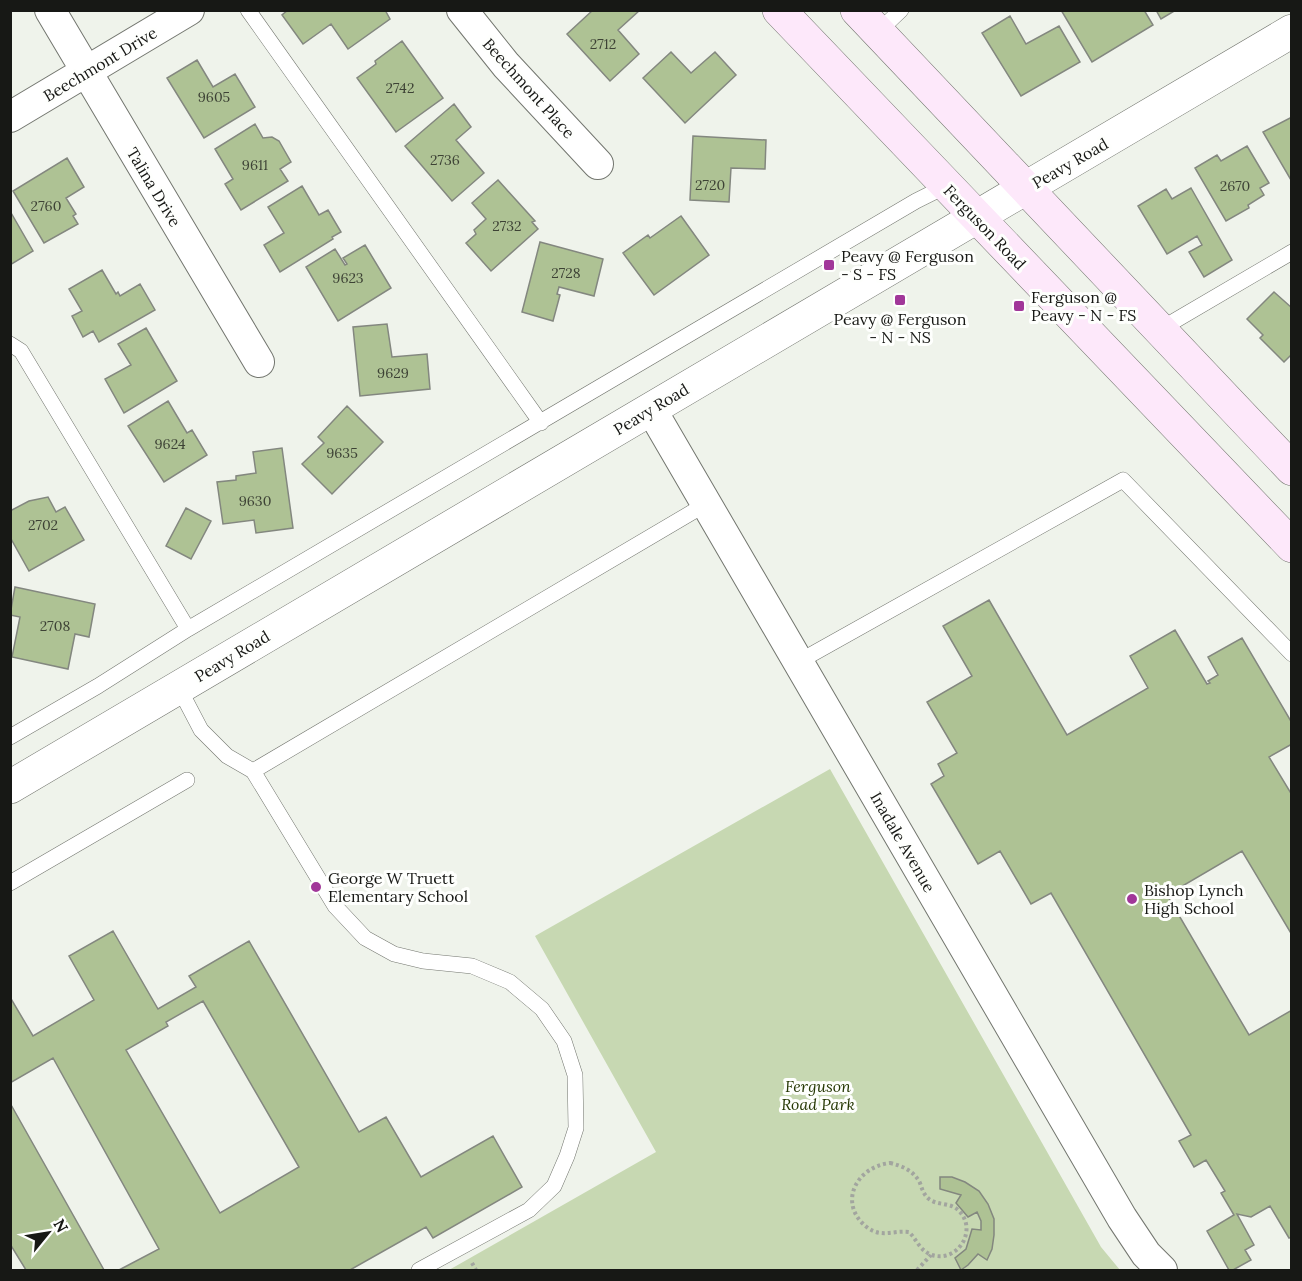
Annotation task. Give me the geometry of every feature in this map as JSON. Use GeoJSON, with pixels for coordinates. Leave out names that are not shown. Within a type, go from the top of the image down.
{"type":"FeatureCollection","features":[{"type":"Feature","properties":{"kind":"main road","name":"Ferguson Road"},"geometry":{"type":"LineString","coordinates":[[779,10],[1292,546]]}},
{"type":"Feature","properties":{"kind":"main road"},"geometry":{"type":"LineString","coordinates":[[867,21],[1292,469]]}},
{"type":"Feature","properties":{"kind":"street","name":"Talina Drive"},"geometry":{"type":"LineString","coordinates":[[50,10],[259,362]]}},
{"type":"Feature","properties":{"kind":"street","name":"Beechmont Drive"},"geometry":{"type":"LineString","coordinates":[[10,117],[189,10]]}},
{"type":"Feature","properties":{"kind":"street","name":"Beechmont Place"},"geometry":{"type":"LineString","coordinates":[[462,10],[506,65],[598,164]]}},
{"type":"Feature","properties":{"kind":"street","name":"Peavy Road"},"geometry":{"type":"LineString","coordinates":[[10,787],[1292,31]]}},
{"type":"Feature","properties":{"kind":"street","name":"Inadale Avenue"},"geometry":{"type":"LineString","coordinates":[[651,409],[1122,1218],[1146,1254],[1162,1270]]}},
{"type":"Feature","properties":{"kind":"lane"},"geometry":{"type":"LineString","coordinates":[[248,10],[541,423]]}},
{"type":"Feature","properties":{"kind":"lane"},"geometry":{"type":"LineString","coordinates":[[867,21],[901,10]]}},
{"type":"Feature","properties":{"kind":"lane"},"geometry":{"type":"LineString","coordinates":[[10,737],[98,686],[188,629],[916,201],[946,186]]}},
{"type":"Feature","properties":{"kind":"lane"},"geometry":{"type":"LineString","coordinates":[[1159,330],[1292,252]]}},
{"type":"Feature","properties":{"kind":"lane"},"geometry":{"type":"LineString","coordinates":[[10,344],[21,351],[188,629]]}},
{"type":"Feature","properties":{"kind":"lane"},"geometry":{"type":"LineString","coordinates":[[798,662],[1123,480],[1292,654]]}},
{"type":"Feature","properties":{"kind":"lane"},"geometry":{"type":"LineString","coordinates":[[253,771],[706,504]]}},
{"type":"Feature","properties":{"kind":"lane"},"geometry":{"type":"LineString","coordinates":[[179,688],[201,730],[226,756],[253,771],[334,906],[365,938],[394,954],[423,961],[472,966],[510,982],[542,1009],[564,1041],[575,1075],[576,1128],[554,1186],[529,1210],[419,1270]]}},
{"type":"Feature","properties":{"kind":"lane"},"geometry":{"type":"LineString","coordinates":[[10,883],[187,780]]}},
{"type":"Feature","properties":{"kind":"path"},"geometry":{"type":"LineString","coordinates":[[917,1270],[931,1255],[950,1255],[958,1250],[967,1234],[964,1217],[951,1205],[928,1198],[922,1191],[918,1180],[901,1166],[890,1163],[879,1164],[868,1169],[854,1187],[852,1198],[854,1209],[860,1220],[868,1228],[879,1233],[909,1232],[923,1250],[931,1255]]}},
{"type":"Feature","properties":{"kind":"green space","name":"Ferguson Road Park"},"geometry":{"type":"Polygon","coordinates":[[[830,769],[1101,1247],[1120,1270],[449,1270],[656,1152],[535,936],[830,769]]]}},
{"type":"Feature","properties":{"kind":"building"},"geometry":{"type":"Polygon","coordinates":[[[288,10],[385,10],[390,19],[348,49],[331,24],[303,44],[282,15],[288,10]]]}},
{"type":"Feature","properties":{"kind":"building"},"geometry":{"type":"Polygon","coordinates":[[[593,10],[640,10],[618,30],[639,54],[610,81],[567,34],[593,10]]]}},
{"type":"Feature","properties":{"kind":"building"},"geometry":{"type":"Polygon","coordinates":[[[1061,10],[1144,10],[1153,25],[1092,62],[1061,10]]]}},
{"type":"Feature","properties":{"kind":"building"},"geometry":{"type":"Polygon","coordinates":[[[1156,10],[1176,10],[1161,19],[1156,10]]]}},
{"type":"Feature","properties":{"kind":"building"},"geometry":{"type":"Polygon","coordinates":[[[1010,16],[1026,44],[1059,26],[1080,62],[1021,96],[982,33],[1010,16]]]}},
{"type":"Feature","properties":{"kind":"building"},"geometry":{"type":"Polygon","coordinates":[[[402,41],[443,98],[396,132],[357,78],[402,41]]]}},
{"type":"Feature","properties":{"kind":"building"},"geometry":{"type":"Polygon","coordinates":[[[671,52],[691,73],[715,52],[736,75],[685,123],[643,78],[671,52]]]}},
{"type":"Feature","properties":{"kind":"building"},"geometry":{"type":"Polygon","coordinates":[[[197,60],[213,87],[235,74],[255,107],[204,138],[167,78],[197,60]]]}},
{"type":"Feature","properties":{"kind":"building"},"geometry":{"type":"Polygon","coordinates":[[[454,104],[471,127],[456,140],[484,173],[452,201],[405,146],[454,104]]]}},
{"type":"Feature","properties":{"kind":"building"},"geometry":{"type":"Polygon","coordinates":[[[1292,117],[1292,179],[1291,180],[1263,132],[1292,117]]]}},
{"type":"Feature","properties":{"kind":"building"},"geometry":{"type":"Polygon","coordinates":[[[255,124],[263,138],[272,137],[279,141],[291,162],[280,169],[288,181],[241,210],[225,184],[233,179],[215,149],[255,124]]]}},
{"type":"Feature","properties":{"kind":"building"},"geometry":{"type":"Polygon","coordinates":[[[693,136],[766,140],[765,169],[731,168],[729,202],[690,200],[693,136]]]}},
{"type":"Feature","properties":{"kind":"building"},"geometry":{"type":"Polygon","coordinates":[[[1247,146],[1269,183],[1260,188],[1264,195],[1248,205],[1249,208],[1226,221],[1195,168],[1217,155],[1221,161],[1247,146]]]}},
{"type":"Feature","properties":{"kind":"building"},"geometry":{"type":"Polygon","coordinates":[[[67,158],[84,187],[66,198],[76,214],[73,216],[78,224],[44,243],[13,191],[67,158]]]}},
{"type":"Feature","properties":{"kind":"building"},"geometry":{"type":"Polygon","coordinates":[[[498,180],[535,221],[532,222],[538,229],[491,271],[466,243],[476,234],[474,230],[486,219],[472,203],[498,180]]]}},
{"type":"Feature","properties":{"kind":"building"},"geometry":{"type":"Polygon","coordinates":[[[302,186],[319,215],[328,210],[341,232],[280,272],[264,245],[284,233],[268,207],[302,186]]]}},
{"type":"Feature","properties":{"kind":"building"},"geometry":{"type":"Polygon","coordinates":[[[1191,188],[1232,260],[1204,277],[1189,252],[1202,245],[1197,236],[1167,254],[1138,206],[1166,189],[1172,199],[1191,188]]]}},
{"type":"Feature","properties":{"kind":"building"},"geometry":{"type":"Polygon","coordinates":[[[10,211],[33,251],[10,265],[10,211]]]}},
{"type":"Feature","properties":{"kind":"building"},"geometry":{"type":"Polygon","coordinates":[[[681,216],[709,255],[654,295],[623,253],[648,235],[650,238],[681,216]]]}},
{"type":"Feature","properties":{"kind":"building"},"geometry":{"type":"Polygon","coordinates":[[[540,242],[603,259],[594,296],[559,287],[557,294],[560,295],[553,321],[522,312],[540,242]]]}},
{"type":"Feature","properties":{"kind":"building"},"geometry":{"type":"Polygon","coordinates":[[[365,245],[391,288],[338,321],[306,267],[335,249],[345,265],[347,264],[343,258],[365,245]]]}},
{"type":"Feature","properties":{"kind":"building"},"geometry":{"type":"Polygon","coordinates":[[[102,270],[116,294],[118,292],[120,296],[140,284],[155,310],[99,342],[93,331],[83,337],[72,316],[82,311],[69,289],[102,270]]]}},
{"type":"Feature","properties":{"kind":"building"},"geometry":{"type":"Polygon","coordinates":[[[1274,292],[1292,308],[1292,354],[1284,362],[1260,338],[1263,335],[1247,319],[1274,292]]]}},
{"type":"Feature","properties":{"kind":"building"},"geometry":{"type":"Polygon","coordinates":[[[387,324],[392,357],[427,354],[430,389],[360,396],[353,327],[387,324]]]}},
{"type":"Feature","properties":{"kind":"building"},"geometry":{"type":"Polygon","coordinates":[[[146,328],[177,381],[124,413],[105,379],[131,365],[118,344],[146,328]]]}},
{"type":"Feature","properties":{"kind":"building"},"geometry":{"type":"Polygon","coordinates":[[[168,401],[187,433],[192,430],[207,455],[164,482],[128,426],[168,401]]]}},
{"type":"Feature","properties":{"kind":"building"},"geometry":{"type":"Polygon","coordinates":[[[347,406],[383,442],[332,494],[302,464],[324,443],[318,437],[347,406]]]}},
{"type":"Feature","properties":{"kind":"building"},"geometry":{"type":"Polygon","coordinates":[[[282,448],[293,528],[256,533],[254,520],[223,524],[217,482],[236,480],[236,476],[256,473],[253,452],[282,448]]]}},
{"type":"Feature","properties":{"kind":"building"},"geometry":{"type":"Polygon","coordinates":[[[48,497],[56,512],[65,507],[84,540],[29,571],[10,537],[10,511],[29,501],[48,497]]]}},
{"type":"Feature","properties":{"kind":"building"},"geometry":{"type":"Polygon","coordinates":[[[186,508],[211,521],[191,559],[166,546],[186,508]]]}},
{"type":"Feature","properties":{"kind":"building"},"geometry":{"type":"Polygon","coordinates":[[[15,587],[95,604],[89,637],[75,634],[68,669],[12,657],[20,617],[10,615],[15,587]]]}},
{"type":"Feature","properties":{"kind":"building"},"geometry":{"type":"Polygon","coordinates":[[[989,600],[1067,735],[1148,688],[1130,656],[1175,630],[1207,684],[1218,675],[1208,657],[1242,638],[1292,723],[1292,744],[1269,757],[1292,795],[1292,935],[1242,851],[1167,895],[1249,1035],[1292,1010],[1292,1237],[1289,1238],[1270,1206],[1251,1217],[1237,1214],[1254,1245],[1245,1250],[1251,1260],[1233,1270],[1229,1270],[1207,1231],[1234,1215],[1221,1193],[1225,1191],[1206,1160],[1194,1167],[1179,1141],[1191,1135],[1051,893],[1031,904],[1000,851],[978,864],[931,784],[944,776],[938,764],[957,753],[927,702],[972,676],[943,626],[989,600]]]}},
{"type":"Feature","properties":{"kind":"building"},"geometry":{"type":"Polygon","coordinates":[[[113,931],[158,1009],[196,987],[189,976],[249,941],[359,1132],[386,1117],[421,1177],[493,1136],[522,1187],[433,1238],[426,1227],[350,1270],[119,1270],[159,1249],[53,1058],[10,1083],[10,997],[33,1036],[94,1000],[69,956],[113,931]],[[203,1001],[166,1022],[168,1026],[126,1050],[220,1213],[299,1167],[203,1001]]]}},
{"type":"Feature","properties":{"kind":"building"},"geometry":{"type":"Polygon","coordinates":[[[10,1103],[104,1270],[26,1270],[10,1244],[10,1103]]]}},
{"type":"Feature","properties":{"kind":"building"},"geometry":{"type":"Polygon","coordinates":[[[940,1177],[952,1177],[965,1182],[979,1191],[988,1204],[994,1219],[994,1235],[992,1249],[987,1260],[978,1254],[961,1270],[955,1258],[966,1249],[972,1229],[981,1230],[981,1221],[977,1212],[968,1217],[956,1203],[961,1195],[940,1189],[940,1177]]]}},
{"type":"Feature","properties":{"kind":"place","name":"Peavy @ Ferguson - S - FS"},"geometry":{"type":"Point","coordinates":[829,265]}},
{"type":"Feature","properties":{"kind":"place","name":"Peavy @ Ferguson - N - NS"},"geometry":{"type":"Point","coordinates":[900,300]}},
{"type":"Feature","properties":{"kind":"place","name":"Ferguson @ Peavy - N - FS"},"geometry":{"type":"Point","coordinates":[1019,306]}},
{"type":"Feature","properties":{"kind":"place","name":"George W Truett Elementary School"},"geometry":{"type":"Point","coordinates":[316,887]}},
{"type":"Feature","properties":{"kind":"place","name":"Bishop Lynch High School"},"geometry":{"type":"Point","coordinates":[1132,899]}}]}
